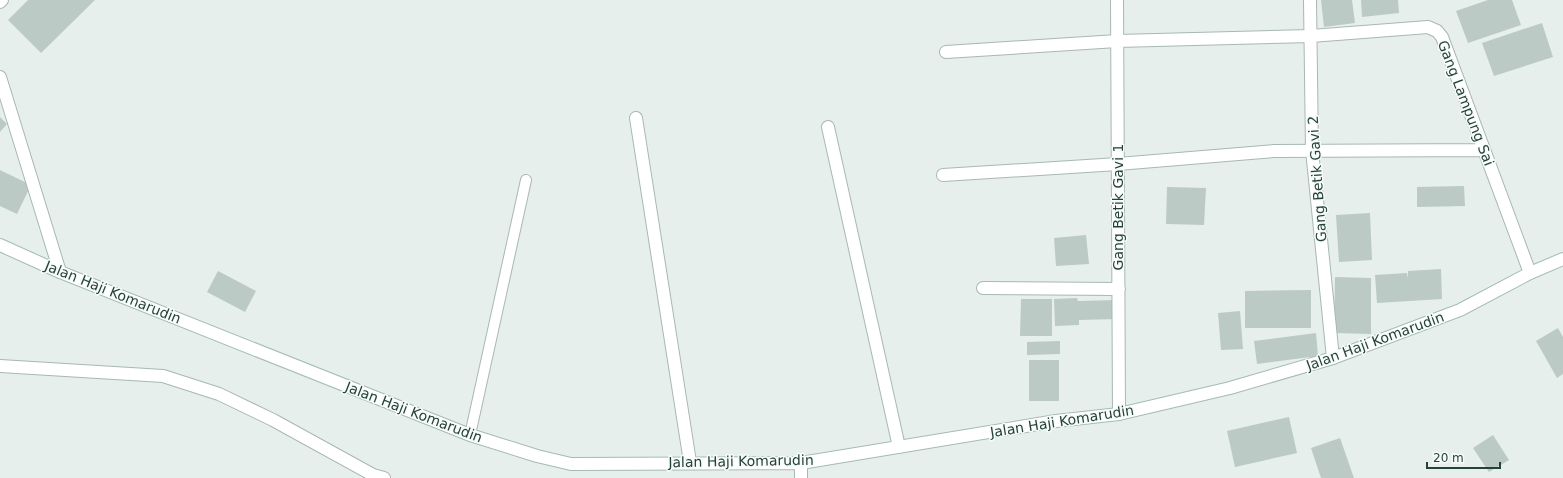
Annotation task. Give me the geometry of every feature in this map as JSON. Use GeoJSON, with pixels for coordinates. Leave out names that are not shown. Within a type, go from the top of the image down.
{"type":"FeatureCollection","features":[{"type":"Feature","properties":{"kind":"street","name":"Gang Betik Gavi 1"},"geometry":{"type":"LineString","coordinates":[[1117,0],[1119,414]]}},
{"type":"Feature","properties":{"kind":"street","name":"Gang Betik Gavi 2"},"geometry":{"type":"LineString","coordinates":[[1310,0],[1312,150],[1333,358]]}},
{"type":"Feature","properties":{"kind":"street","name":"Gang Lampung Sai"},"geometry":{"type":"LineString","coordinates":[[946,52],[1117,41],[1311,36],[1428,27],[1433,28],[1442,37],[1530,273]]}},
{"type":"Feature","properties":{"kind":"street"},"geometry":{"type":"LineString","coordinates":[[0,77],[60,272]]}},
{"type":"Feature","properties":{"kind":"street"},"geometry":{"type":"LineString","coordinates":[[636,118],[690,462]]}},
{"type":"Feature","properties":{"kind":"street"},"geometry":{"type":"LineString","coordinates":[[828,127],[899,447]]}},
{"type":"Feature","properties":{"kind":"street"},"geometry":{"type":"LineString","coordinates":[[943,175],[1118,164],[1274,151],[1484,150]]}},
{"type":"Feature","properties":{"kind":"street","name":"Jalan Haji Komarudin"},"geometry":{"type":"LineString","coordinates":[[0,245],[60,272],[470,435],[537,456],[571,464],[690,462],[801,463],[1056,421],[1119,414],[1230,388],[1333,358],[1460,310],[1530,273],[1563,259]]}},
{"type":"Feature","properties":{"kind":"street"},"geometry":{"type":"LineString","coordinates":[[983,288],[1118,289]]}},
{"type":"Feature","properties":{"kind":"street"},"geometry":{"type":"LineString","coordinates":[[0,366],[90,373],[163,376],[219,394],[273,420],[373,475],[384,478]]}},
{"type":"Feature","properties":{"kind":"street"},"geometry":{"type":"LineString","coordinates":[[801,463],[801,478]]}},
{"type":"Feature","properties":{"kind":"lane"},"geometry":{"type":"LineString","coordinates":[[470,435],[526,180]]}},
{"type":"Feature","properties":{"kind":"building"},"geometry":{"type":"Polygon","coordinates":[[[28,0],[95,0],[41,53],[8,20],[28,0]]]}},
{"type":"Feature","properties":{"kind":"building"},"geometry":{"type":"Polygon","coordinates":[[[1321,0],[1352,0],[1355,23],[1324,27],[1321,0]]]}},
{"type":"Feature","properties":{"kind":"building"},"geometry":{"type":"Polygon","coordinates":[[[1361,0],[1398,0],[1399,13],[1362,17],[1361,0]]]}},
{"type":"Feature","properties":{"kind":"building"},"geometry":{"type":"Polygon","coordinates":[[[1488,0],[1512,0],[1521,25],[1468,43],[1456,11],[1488,0]]]}},
{"type":"Feature","properties":{"kind":"building"},"geometry":{"type":"Polygon","coordinates":[[[1542,23],[1553,57],[1494,76],[1482,43],[1542,23]]]}},
{"type":"Feature","properties":{"kind":"building"},"geometry":{"type":"Polygon","coordinates":[[[0,117],[7,124],[0,132],[0,117]]]}},
{"type":"Feature","properties":{"kind":"building"},"geometry":{"type":"Polygon","coordinates":[[[0,170],[31,185],[17,214],[0,206],[0,170]]]}},
{"type":"Feature","properties":{"kind":"building"},"geometry":{"type":"Polygon","coordinates":[[[1464,186],[1465,206],[1417,207],[1417,187],[1464,186]]]}},
{"type":"Feature","properties":{"kind":"building"},"geometry":{"type":"Polygon","coordinates":[[[1167,187],[1206,188],[1204,225],[1166,224],[1167,187]]]}},
{"type":"Feature","properties":{"kind":"building"},"geometry":{"type":"Polygon","coordinates":[[[1370,213],[1372,260],[1339,262],[1336,215],[1370,213]]]}},
{"type":"Feature","properties":{"kind":"building"},"geometry":{"type":"Polygon","coordinates":[[[1086,235],[1089,264],[1056,266],[1054,238],[1086,235]]]}},
{"type":"Feature","properties":{"kind":"building"},"geometry":{"type":"Polygon","coordinates":[[[1441,269],[1442,299],[1377,303],[1375,275],[1407,273],[1408,279],[1408,271],[1441,269]]]}},
{"type":"Feature","properties":{"kind":"building"},"geometry":{"type":"Polygon","coordinates":[[[218,271],[256,291],[245,312],[207,292],[218,271]]]}},
{"type":"Feature","properties":{"kind":"building"},"geometry":{"type":"Polygon","coordinates":[[[1335,277],[1371,278],[1371,334],[1334,333],[1335,277]]]}},
{"type":"Feature","properties":{"kind":"building"},"geometry":{"type":"Polygon","coordinates":[[[1311,290],[1311,328],[1245,328],[1245,291],[1311,290]]]}},
{"type":"Feature","properties":{"kind":"building"},"geometry":{"type":"Polygon","coordinates":[[[1077,298],[1078,301],[1117,300],[1118,319],[1079,320],[1079,325],[1055,326],[1054,299],[1077,298]]]}},
{"type":"Feature","properties":{"kind":"building"},"geometry":{"type":"Polygon","coordinates":[[[1021,299],[1052,299],[1052,336],[1020,336],[1021,299]]]}},
{"type":"Feature","properties":{"kind":"building"},"geometry":{"type":"Polygon","coordinates":[[[1240,311],[1243,349],[1221,350],[1218,313],[1240,311]]]}},
{"type":"Feature","properties":{"kind":"building"},"geometry":{"type":"Polygon","coordinates":[[[1558,328],[1563,337],[1563,374],[1557,378],[1536,341],[1558,328]]]}},
{"type":"Feature","properties":{"kind":"building"},"geometry":{"type":"Polygon","coordinates":[[[1316,333],[1318,356],[1257,364],[1254,341],[1316,333]]]}},
{"type":"Feature","properties":{"kind":"building"},"geometry":{"type":"Polygon","coordinates":[[[1060,341],[1060,354],[1027,355],[1027,342],[1060,341]]]}},
{"type":"Feature","properties":{"kind":"building"},"geometry":{"type":"Polygon","coordinates":[[[1029,360],[1059,360],[1059,401],[1029,401],[1029,360]]]}},
{"type":"Feature","properties":{"kind":"building"},"geometry":{"type":"Polygon","coordinates":[[[1289,417],[1297,453],[1235,467],[1227,431],[1289,417]]]}},
{"type":"Feature","properties":{"kind":"building"},"geometry":{"type":"Polygon","coordinates":[[[1493,435],[1509,460],[1489,472],[1473,448],[1493,435]]]}},
{"type":"Feature","properties":{"kind":"building"},"geometry":{"type":"Polygon","coordinates":[[[1340,438],[1354,478],[1321,478],[1311,448],[1340,438]]]}}]}
